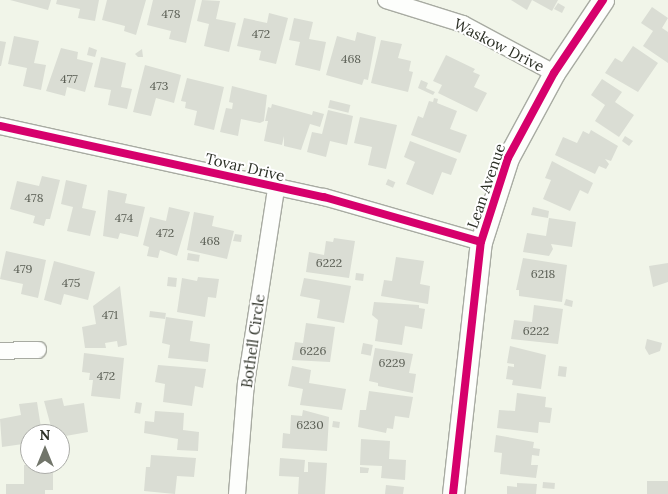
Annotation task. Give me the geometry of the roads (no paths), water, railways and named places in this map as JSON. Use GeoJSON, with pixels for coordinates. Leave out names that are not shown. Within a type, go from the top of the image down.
{"type":"FeatureCollection","features":[{"type":"Feature","properties":{"kind":"street","name":"Waskow Drive"},"geometry":{"type":"LineString","coordinates":[[386,0],[463,24],[554,73]]}},
{"type":"Feature","properties":{"kind":"street","name":"Lean Avenue"},"geometry":{"type":"LineString","coordinates":[[453,494],[481,242],[508,158],[554,73],[603,0]]}},
{"type":"Feature","properties":{"kind":"street","name":"Tovar Drive"},"geometry":{"type":"LineString","coordinates":[[0,126],[276,189],[324,197],[481,242]]}},
{"type":"Feature","properties":{"kind":"street","name":"Bothell Circle"},"geometry":{"type":"LineString","coordinates":[[237,494],[246,382],[276,189]]}},
{"type":"Feature","properties":{"kind":"street"},"geometry":{"type":"LineString","coordinates":[[0,351],[38,350]]}}]}
